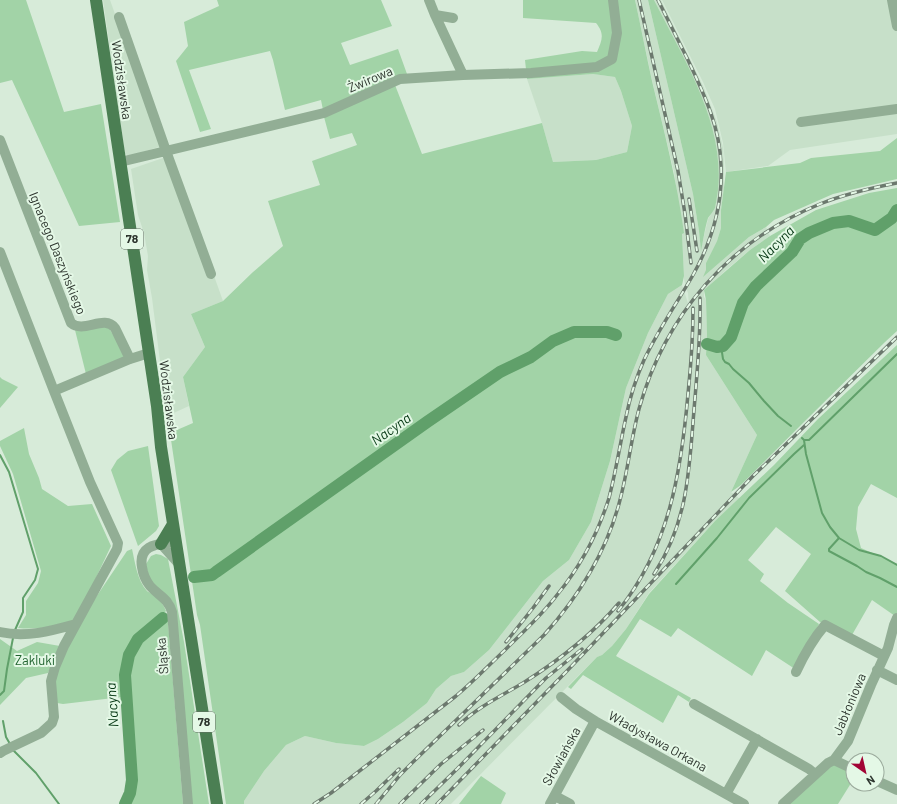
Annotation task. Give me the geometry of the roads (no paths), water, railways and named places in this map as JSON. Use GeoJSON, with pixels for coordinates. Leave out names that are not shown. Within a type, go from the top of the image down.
{"type":"FeatureCollection","features":[{"type":"Feature","properties":{"kind":"main road","name":"Wodzisławska"},"geometry":{"type":"LineString","coordinates":[[96,0],[157,406],[161,447],[217,804]]}},
{"type":"Feature","properties":{"kind":"main road"},"geometry":{"type":"LineString","coordinates":[[161,544],[173,524]]}},
{"type":"Feature","properties":{"kind":"street"},"geometry":{"type":"LineString","coordinates":[[429,0],[463,75]]}},
{"type":"Feature","properties":{"kind":"street","name":"Żwirowa"},"geometry":{"type":"LineString","coordinates":[[120,162],[324,113],[400,79],[531,73],[597,67],[612,59],[617,33],[614,0]]}},
{"type":"Feature","properties":{"kind":"street"},"geometry":{"type":"LineString","coordinates":[[892,0],[897,26]]}},
{"type":"Feature","properties":{"kind":"street"},"geometry":{"type":"LineString","coordinates":[[435,15],[453,18]]}},
{"type":"Feature","properties":{"kind":"street"},"geometry":{"type":"LineString","coordinates":[[119,17],[211,274]]}},
{"type":"Feature","properties":{"kind":"street"},"geometry":{"type":"LineString","coordinates":[[801,122],[897,109]]}},
{"type":"Feature","properties":{"kind":"street","name":"Ignacego Daszyńskiego"},"geometry":{"type":"LineString","coordinates":[[0,140],[71,323],[75,326],[106,322],[112,324],[130,359]]}},
{"type":"Feature","properties":{"kind":"street"},"geometry":{"type":"LineString","coordinates":[[0,252],[90,482],[118,543],[117,549],[66,643],[55,667],[51,681],[54,717],[52,724],[41,733],[1,752]]}},
{"type":"Feature","properties":{"kind":"street"},"geometry":{"type":"LineString","coordinates":[[54,391],[130,359],[149,353]]}},
{"type":"Feature","properties":{"kind":"street","name":"Śląska"},"geometry":{"type":"LineString","coordinates":[[176,540],[150,546],[142,556],[142,563],[143,572],[147,582],[168,602],[172,612],[188,804]]}},
{"type":"Feature","properties":{"kind":"street"},"geometry":{"type":"LineString","coordinates":[[161,544],[179,564]]}},
{"type":"Feature","properties":{"kind":"street","name":"Jabłoniowa"},"geometry":{"type":"LineString","coordinates":[[783,804],[828,762],[834,760],[848,741],[877,670],[888,648],[897,618]]}},
{"type":"Feature","properties":{"kind":"street"},"geometry":{"type":"LineString","coordinates":[[0,632],[24,634],[49,632],[76,624]]}},
{"type":"Feature","properties":{"kind":"street"},"geometry":{"type":"LineString","coordinates":[[796,672],[825,624],[884,656]]}},
{"type":"Feature","properties":{"kind":"street"},"geometry":{"type":"LineString","coordinates":[[49,632],[66,643]]}},
{"type":"Feature","properties":{"kind":"street"},"geometry":{"type":"LineString","coordinates":[[877,670],[897,680]]}},
{"type":"Feature","properties":{"kind":"street","name":"Władysława Orkana"},"geometry":{"type":"LineString","coordinates":[[562,697],[576,709],[595,721],[744,804]]}},
{"type":"Feature","properties":{"kind":"street"},"geometry":{"type":"LineString","coordinates":[[694,704],[809,769],[815,774]]}},
{"type":"Feature","properties":{"kind":"street","name":"Słowiańska"},"geometry":{"type":"LineString","coordinates":[[553,800],[595,721]]}},
{"type":"Feature","properties":{"kind":"street"},"geometry":{"type":"LineString","coordinates":[[726,794],[757,739]]}},
{"type":"Feature","properties":{"kind":"street"},"geometry":{"type":"LineString","coordinates":[[834,760],[845,765]]}},
{"type":"Feature","properties":{"kind":"street"},"geometry":{"type":"LineString","coordinates":[[885,785],[897,790]]}},
{"type":"Feature","properties":{"kind":"street"},"geometry":{"type":"LineString","coordinates":[[553,800],[570,804]]}},
{"type":"Feature","properties":{"kind":"waterway","name":"Nacyna"},"geometry":{"type":"LineString","coordinates":[[707,344],[717,347],[723,346],[731,337],[743,303],[756,286],[792,252],[800,239],[809,233],[833,223],[849,221],[875,230],[892,218],[897,210]]}},
{"type":"Feature","properties":{"kind":"waterway","name":"Nacyna"},"geometry":{"type":"LineString","coordinates":[[194,577],[212,575],[427,422],[500,372],[531,357],[553,341],[574,332],[607,332],[616,335]]}},
{"type":"Feature","properties":{"kind":"waterway"},"geometry":{"type":"LineString","coordinates":[[721,346],[723,359],[725,362],[749,383],[778,416],[791,426]]}},
{"type":"Feature","properties":{"kind":"waterway"},"geometry":{"type":"LineString","coordinates":[[802,438],[804,440],[809,440],[897,354]]}},
{"type":"Feature","properties":{"kind":"waterway"},"geometry":{"type":"LineString","coordinates":[[804,440],[806,454],[822,513],[830,527],[839,538],[829,549],[829,551],[866,572],[897,587]]}},
{"type":"Feature","properties":{"kind":"waterway"},"geometry":{"type":"LineString","coordinates":[[676,584],[717,538],[749,498],[804,445]]}},
{"type":"Feature","properties":{"kind":"waterway"},"geometry":{"type":"LineString","coordinates":[[0,455],[9,472],[38,569],[35,580],[23,598],[23,612],[15,630]]}},
{"type":"Feature","properties":{"kind":"waterway"},"geometry":{"type":"LineString","coordinates":[[839,538],[859,550],[881,556],[897,565]]}},
{"type":"Feature","properties":{"kind":"waterway","name":"Nacyna"},"geometry":{"type":"LineString","coordinates":[[125,804],[130,793],[132,780],[125,675],[129,655],[138,639],[163,618]]}},
{"type":"Feature","properties":{"kind":"waterway"},"geometry":{"type":"LineString","coordinates":[[0,695],[4,691],[13,638]]}},
{"type":"Feature","properties":{"kind":"waterway"},"geometry":{"type":"LineString","coordinates":[[3,721],[6,737],[10,744]]}},
{"type":"Feature","properties":{"kind":"waterway"},"geometry":{"type":"LineString","coordinates":[[13,750],[36,773],[59,804]]}},
{"type":"Feature","properties":{"kind":"railway"},"geometry":{"type":"LineString","coordinates":[[639,0],[678,171],[691,263]]}},
{"type":"Feature","properties":{"kind":"railway"},"geometry":{"type":"LineString","coordinates":[[314,804],[331,793],[456,696],[475,679],[545,610],[573,573],[594,537],[609,498],[631,395],[638,374],[655,338],[693,275],[706,249],[715,222],[720,193],[720,151],[718,137],[710,111],[700,85],[658,0]]}},
{"type":"Feature","properties":{"kind":"railway"},"geometry":{"type":"LineString","coordinates":[[376,804],[401,774],[544,635],[580,589],[608,537],[614,519],[623,489],[639,409],[651,375],[665,343],[684,313],[705,285],[730,260],[757,238],[787,220],[820,204],[839,197],[897,183]]}},
{"type":"Feature","properties":{"kind":"railway"},"geometry":{"type":"LineString","coordinates":[[689,199],[697,251]]}},
{"type":"Feature","properties":{"kind":"railway"},"geometry":{"type":"LineString","coordinates":[[654,574],[674,535],[685,495],[697,368],[700,298]]}},
{"type":"Feature","properties":{"kind":"railway"},"geometry":{"type":"LineString","coordinates":[[618,611],[635,587],[649,562],[661,535],[670,508],[676,481],[685,423],[691,362],[693,308]]}},
{"type":"Feature","properties":{"kind":"railway"},"geometry":{"type":"LineString","coordinates":[[437,804],[565,673],[753,476],[897,337]]}},
{"type":"Feature","properties":{"kind":"railway"},"geometry":{"type":"LineString","coordinates":[[506,642],[549,586]]}},
{"type":"Feature","properties":{"kind":"railway"},"geometry":{"type":"LineString","coordinates":[[459,725],[482,707],[523,683],[574,647],[598,626],[619,603]]}},
{"type":"Feature","properties":{"kind":"railway"},"geometry":{"type":"LineString","coordinates":[[421,804],[546,678],[582,649]]}},
{"type":"Feature","properties":{"kind":"railway"},"geometry":{"type":"LineString","coordinates":[[400,804],[441,764],[483,730]]}},
{"type":"Feature","properties":{"kind":"railway"},"geometry":{"type":"LineString","coordinates":[[361,804],[399,769]]}},
{"type":"Feature","properties":{"kind":"park label","name":"Zakluki"},"geometry":{"type":"Point","coordinates":[35,660]}}]}
